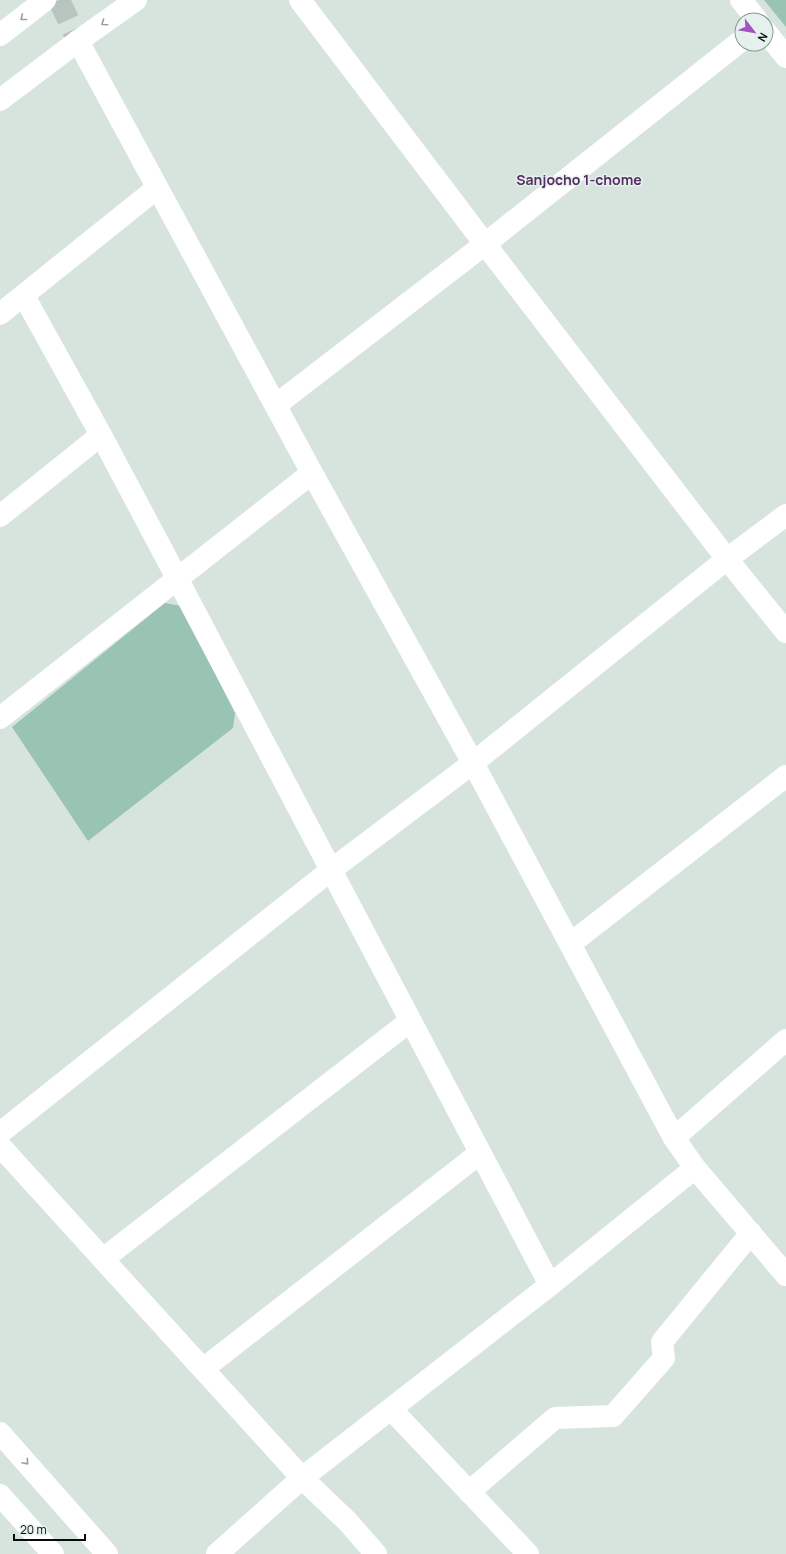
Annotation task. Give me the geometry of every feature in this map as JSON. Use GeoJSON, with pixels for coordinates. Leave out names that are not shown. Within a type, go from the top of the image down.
{"type":"FeatureCollection","features":[{"type":"Feature","properties":{"kind":"main road"},"geometry":{"type":"LineString","coordinates":[[0,35],[45,0]]}},
{"type":"Feature","properties":{"kind":"main road"},"geometry":{"type":"LineString","coordinates":[[0,100],[78,41],[136,0]]}},
{"type":"Feature","properties":{"kind":"main road"},"geometry":{"type":"LineString","coordinates":[[300,0],[727,559],[786,632]]}},
{"type":"Feature","properties":{"kind":"main road"},"geometry":{"type":"LineString","coordinates":[[741,0],[751,12]]}},
{"type":"Feature","properties":{"kind":"main road"},"geometry":{"type":"LineString","coordinates":[[78,41],[312,473],[472,763],[674,1138],[695,1168],[785,1272]]}},
{"type":"Feature","properties":{"kind":"main road"},"geometry":{"type":"LineString","coordinates":[[774,42],[786,57]]}},
{"type":"Feature","properties":{"kind":"main road"},"geometry":{"type":"LineString","coordinates":[[276,405],[485,244],[734,46]]}},
{"type":"Feature","properties":{"kind":"main road"},"geometry":{"type":"LineString","coordinates":[[0,314],[157,188]]}},
{"type":"Feature","properties":{"kind":"main road"},"geometry":{"type":"LineString","coordinates":[[24,296],[178,578],[330,870],[550,1285]]}},
{"type":"Feature","properties":{"kind":"main road"},"geometry":{"type":"LineString","coordinates":[[0,516],[101,435]]}},
{"type":"Feature","properties":{"kind":"main road"},"geometry":{"type":"LineString","coordinates":[[0,718],[312,473]]}},
{"type":"Feature","properties":{"kind":"main road"},"geometry":{"type":"LineString","coordinates":[[0,1133],[330,870],[472,763],[727,559],[786,515]]}},
{"type":"Feature","properties":{"kind":"main road"},"geometry":{"type":"LineString","coordinates":[[570,944],[786,776]]}},
{"type":"Feature","properties":{"kind":"main road"},"geometry":{"type":"LineString","coordinates":[[103,1259],[410,1021]]}},
{"type":"Feature","properties":{"kind":"main road"},"geometry":{"type":"LineString","coordinates":[[674,1138],[786,1040]]}},
{"type":"Feature","properties":{"kind":"main road"},"geometry":{"type":"LineString","coordinates":[[0,1146],[302,1478],[348,1522],[376,1554]]}},
{"type":"Feature","properties":{"kind":"main road"},"geometry":{"type":"LineString","coordinates":[[203,1369],[480,1153]]}},
{"type":"Feature","properties":{"kind":"main road"},"geometry":{"type":"LineString","coordinates":[[217,1554],[302,1478],[550,1285],[695,1168]]}},
{"type":"Feature","properties":{"kind":"main road"},"geometry":{"type":"LineString","coordinates":[[469,1492],[555,1418],[613,1416],[664,1358],[662,1342],[751,1233]]}},
{"type":"Feature","properties":{"kind":"main road"},"geometry":{"type":"LineString","coordinates":[[391,1409],[528,1554]]}},
{"type":"Feature","properties":{"kind":"main road"},"geometry":{"type":"LineString","coordinates":[[0,1433],[107,1554]]}},
{"type":"Feature","properties":{"kind":"main road"},"geometry":{"type":"LineString","coordinates":[[0,1495],[53,1554]]}},
{"type":"Feature","properties":{"kind":"green space"},"geometry":{"type":"Polygon","coordinates":[[[764,0],[786,0],[786,27],[774,12],[764,0]]]}},
{"type":"Feature","properties":{"kind":"green space"},"geometry":{"type":"Polygon","coordinates":[[[165,603],[181,606],[235,713],[233,728],[88,841],[12,727],[165,603]]]}},
{"type":"Feature","properties":{"kind":"tunnel"},"geometry":{"type":"LineString","coordinates":[[59,0],[78,41]]}},
{"type":"Feature","properties":{"kind":"district","name":"Sanjocho 1-chome"},"geometry":{"type":"Point","coordinates":[579,180]}}]}
